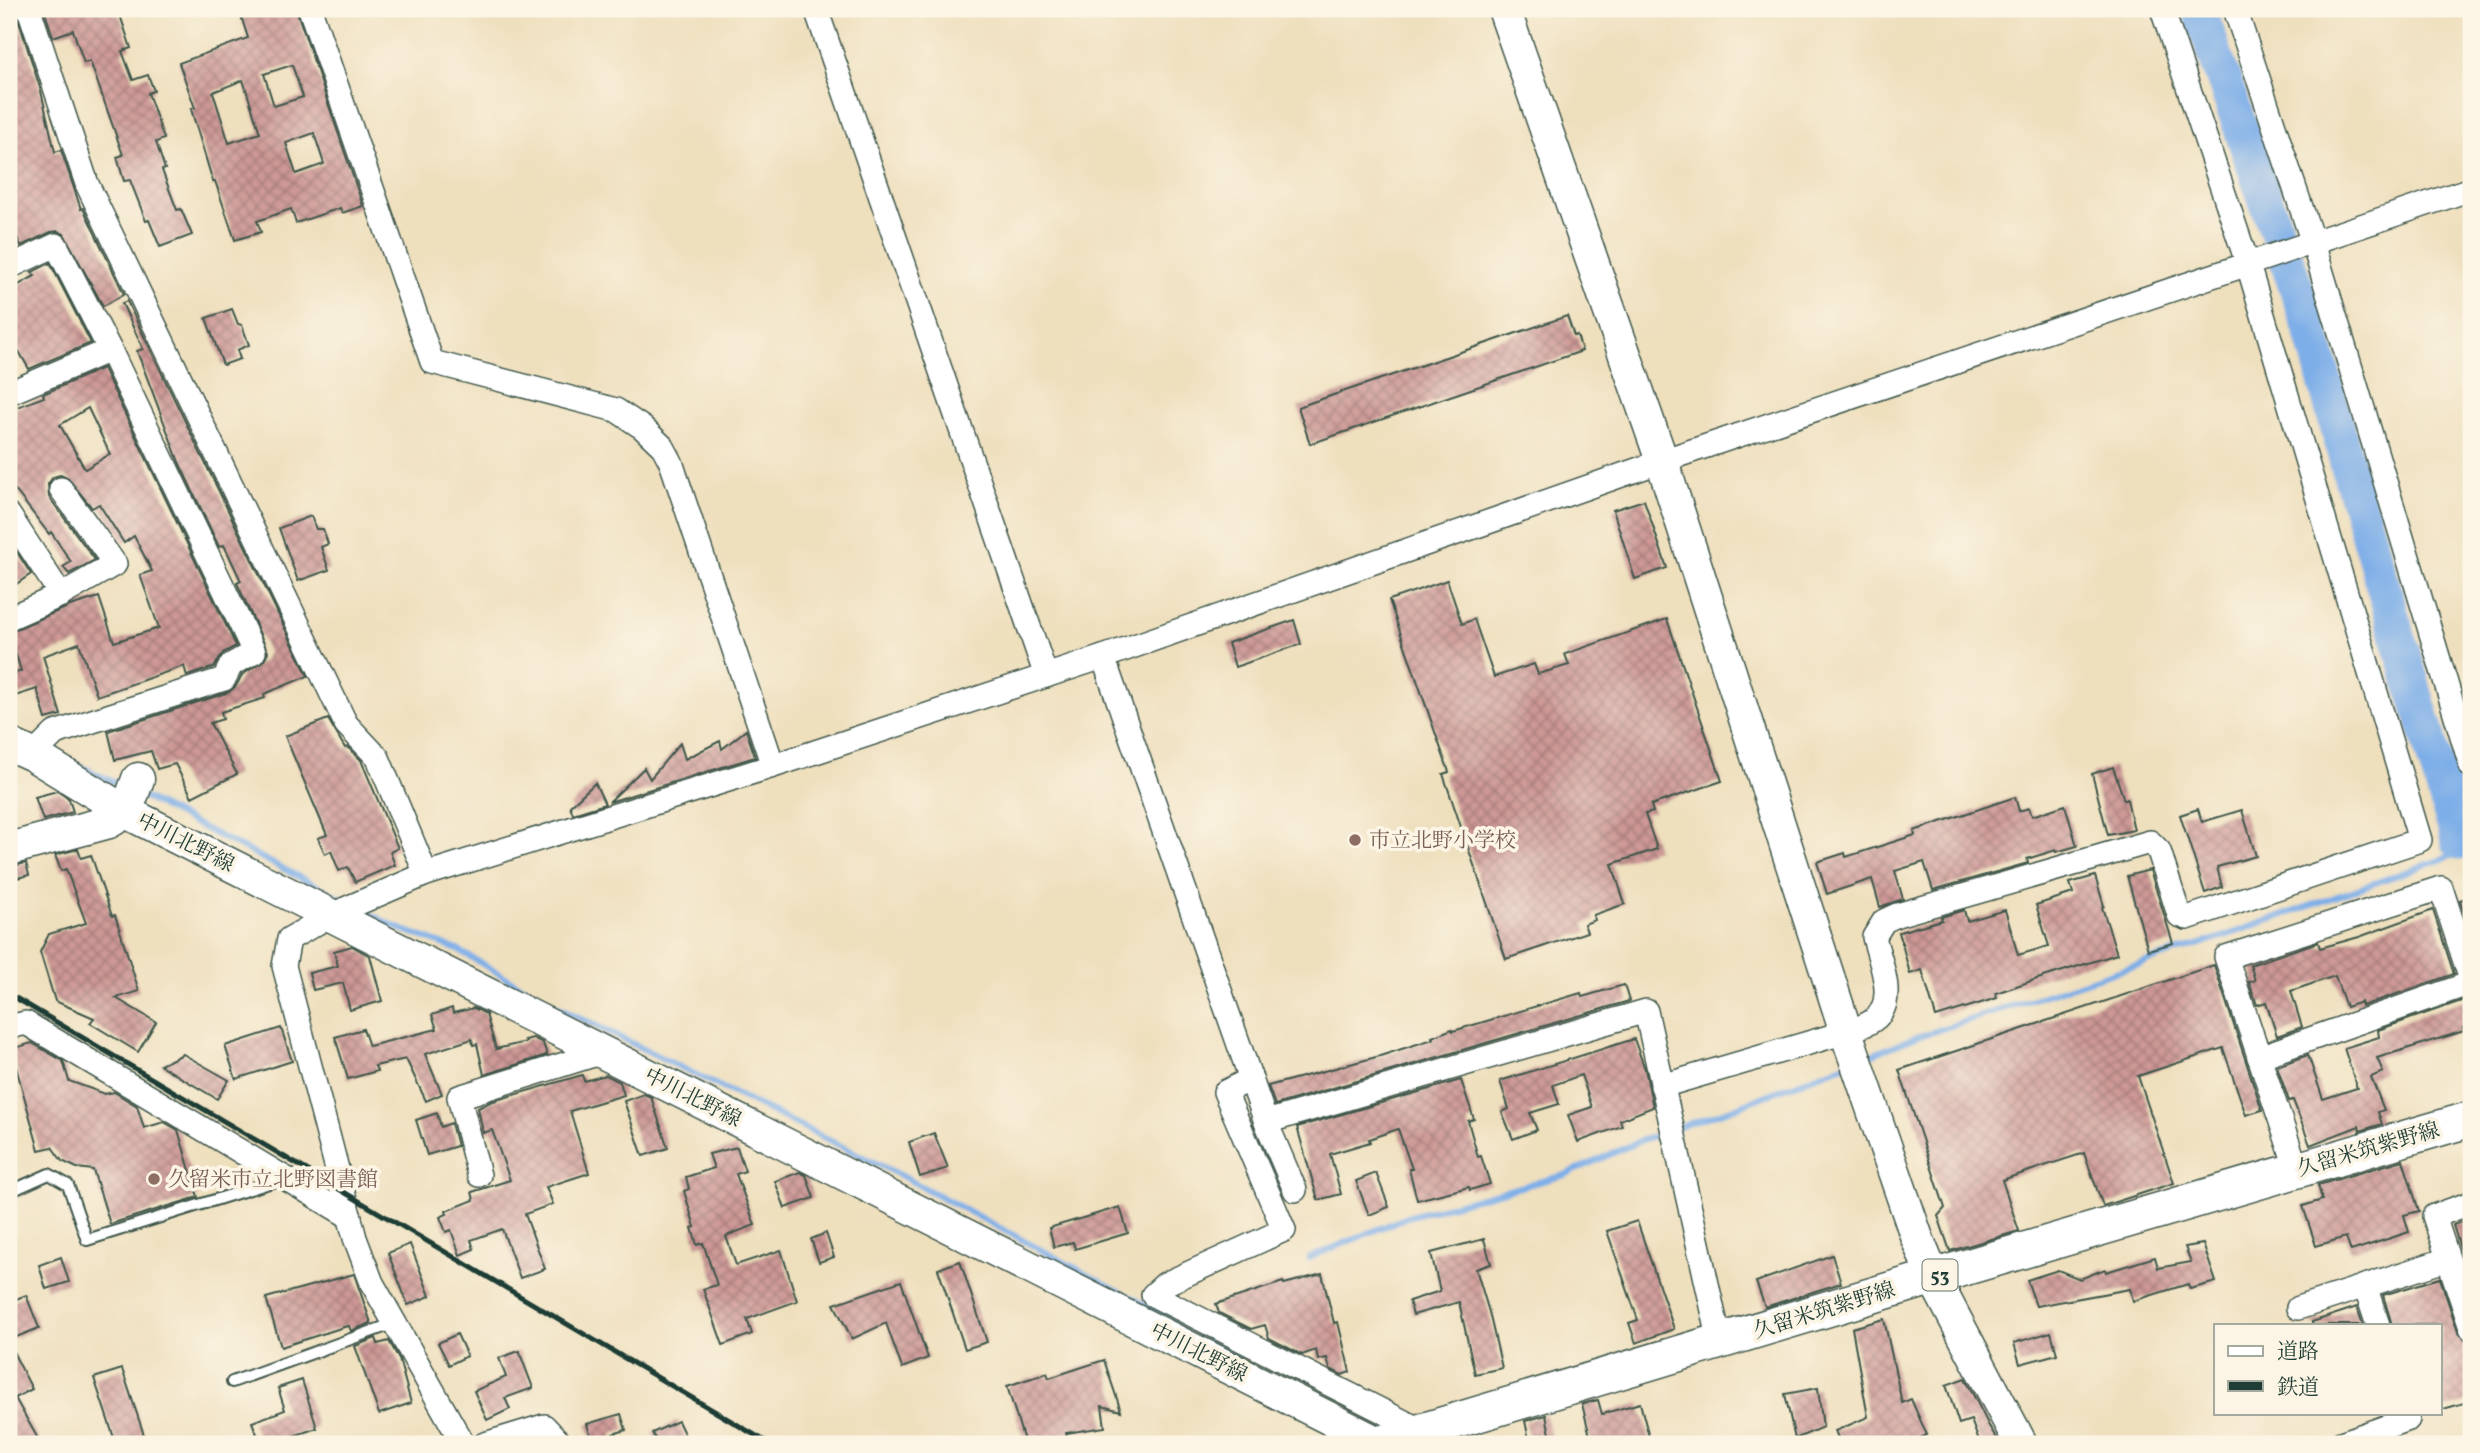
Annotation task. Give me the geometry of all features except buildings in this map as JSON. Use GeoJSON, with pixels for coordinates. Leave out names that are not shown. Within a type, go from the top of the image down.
{"type":"FeatureCollection","features":[{"type":"Feature","properties":{"kind":"main road","name":"久留米筑紫野線"},"geometry":{"type":"LineString","coordinates":[[1394,1440],[1933,1277],[2471,1119]]}},
{"type":"Feature","properties":{"kind":"street"},"geometry":{"type":"LineString","coordinates":[[29,9],[87,184],[346,724],[378,758],[426,874]]}},
{"type":"Feature","properties":{"kind":"street"},"geometry":{"type":"LineString","coordinates":[[310,9],[432,362],[616,410],[643,428],[663,447],[671,462],[773,766]]}},
{"type":"Feature","properties":{"kind":"street"},"geometry":{"type":"LineString","coordinates":[[816,9],[1046,676]]}},
{"type":"Feature","properties":{"kind":"street"},"geometry":{"type":"LineString","coordinates":[[1504,9],[1662,461],[1846,1032],[1917,1238],[1933,1277],[2021,1444]]}},
{"type":"Feature","properties":{"kind":"street"},"geometry":{"type":"LineString","coordinates":[[1662,1086],[1846,1032],[1874,1021],[1888,996],[1874,937],[1884,921],[1897,915],[2150,842],[2159,851],[2179,915],[2187,918],[2420,840],[2252,264],[2162,9]]}},
{"type":"Feature","properties":{"kind":"street"},"geometry":{"type":"LineString","coordinates":[[2235,9],[2471,766]]}},
{"type":"Feature","properties":{"kind":"street"},"geometry":{"type":"LineString","coordinates":[[463,1444],[373,1283],[355,1238],[285,966],[289,939],[338,912],[426,874],[773,766],[1103,657],[1662,461],[2471,189]]}},
{"type":"Feature","properties":{"kind":"street"},"geometry":{"type":"LineString","coordinates":[[9,267],[56,245],[110,350],[254,652],[231,666],[224,679],[55,733],[21,750]]}},
{"type":"Feature","properties":{"kind":"street"},"geometry":{"type":"LineString","coordinates":[[9,393],[110,350]]}},
{"type":"Feature","properties":{"kind":"street"},"geometry":{"type":"LineString","coordinates":[[13,611],[61,595],[115,564],[61,489]]}},
{"type":"Feature","properties":{"kind":"street"},"geometry":{"type":"LineString","coordinates":[[9,514],[61,595]]}},
{"type":"Feature","properties":{"kind":"street"},"geometry":{"type":"LineString","coordinates":[[1103,657],[1266,1122],[1296,1190]]}},
{"type":"Feature","properties":{"kind":"street","name":"中川北野線"},"geometry":{"type":"LineString","coordinates":[[21,750],[132,798],[338,912],[603,1052],[1394,1440]]}},
{"type":"Feature","properties":{"kind":"street"},"geometry":{"type":"LineString","coordinates":[[9,849],[109,822],[132,798]]}},
{"type":"Feature","properties":{"kind":"street"},"geometry":{"type":"LineString","coordinates":[[2259,1058],[2471,982],[2441,888],[2226,957],[2259,1058],[2297,1170]]}},
{"type":"Feature","properties":{"kind":"street"},"geometry":{"type":"LineString","coordinates":[[1266,1122],[1646,1011],[1720,1342]]}},
{"type":"Feature","properties":{"kind":"street"},"geometry":{"type":"LineString","coordinates":[[9,1027],[26,1023],[349,1217]]}},
{"type":"Feature","properties":{"kind":"street"},"geometry":{"type":"LineString","coordinates":[[480,1175],[459,1097],[603,1052]]}},
{"type":"Feature","properties":{"kind":"street"},"geometry":{"type":"LineString","coordinates":[[1251,1079],[1225,1091],[1284,1230],[1165,1284],[1153,1295],[1394,1440]]}},
{"type":"Feature","properties":{"kind":"street"},"geometry":{"type":"LineString","coordinates":[[2471,1203],[2434,1216],[2471,1328]]}},
{"type":"Feature","properties":{"kind":"street"},"geometry":{"type":"LineString","coordinates":[[2298,1307],[2448,1259]]}},
{"type":"Feature","properties":{"kind":"street"},"geometry":{"type":"LineString","coordinates":[[2365,1286],[2378,1324]]}},
{"type":"Feature","properties":{"kind":"street"},"geometry":{"type":"LineString","coordinates":[[2341,1443],[2408,1419],[2406,1414]]}},
{"type":"Feature","properties":{"kind":"street"},"geometry":{"type":"LineString","coordinates":[[485,1444],[544,1426],[561,1444]]}},
{"type":"Feature","properties":{"kind":"lane"},"geometry":{"type":"LineString","coordinates":[[9,1192],[48,1174],[68,1185],[87,1240],[285,1178]]}},
{"type":"Feature","properties":{"kind":"lane"},"geometry":{"type":"LineString","coordinates":[[232,1382],[395,1323]]}},
{"type":"Feature","properties":{"kind":"waterway"},"geometry":{"type":"LineString","coordinates":[[2199,9],[2311,330],[2350,474],[2459,842],[2471,837]]}},
{"type":"Feature","properties":{"kind":"waterway"},"geometry":{"type":"LineString","coordinates":[[78,765],[125,788]]}},
{"type":"Feature","properties":{"kind":"waterway"},"geometry":{"type":"LineString","coordinates":[[141,796],[346,901]]}},
{"type":"Feature","properties":{"kind":"waterway"},"geometry":{"type":"LineString","coordinates":[[1866,1057],[1911,1039],[2219,938],[2451,856],[2459,842]]}},
{"type":"Feature","properties":{"kind":"waterway"},"geometry":{"type":"LineString","coordinates":[[362,910],[393,926],[458,950],[552,1004],[900,1175],[1241,1356]]}},
{"type":"Feature","properties":{"kind":"waterway"},"geometry":{"type":"LineString","coordinates":[[1309,1258],[1407,1217],[1565,1175],[1642,1140],[1849,1063]]}},
{"type":"Feature","properties":{"kind":"railway"},"geometry":{"type":"LineString","coordinates":[[9,994],[770,1444]]}},
{"type":"Feature","properties":{"kind":"place","name":"市立北野小学校"},"geometry":{"type":"Point","coordinates":[1355,840]}},
{"type":"Feature","properties":{"kind":"place","name":"久留米市立北野図書館"},"geometry":{"type":"Point","coordinates":[154,1179]}}]}
